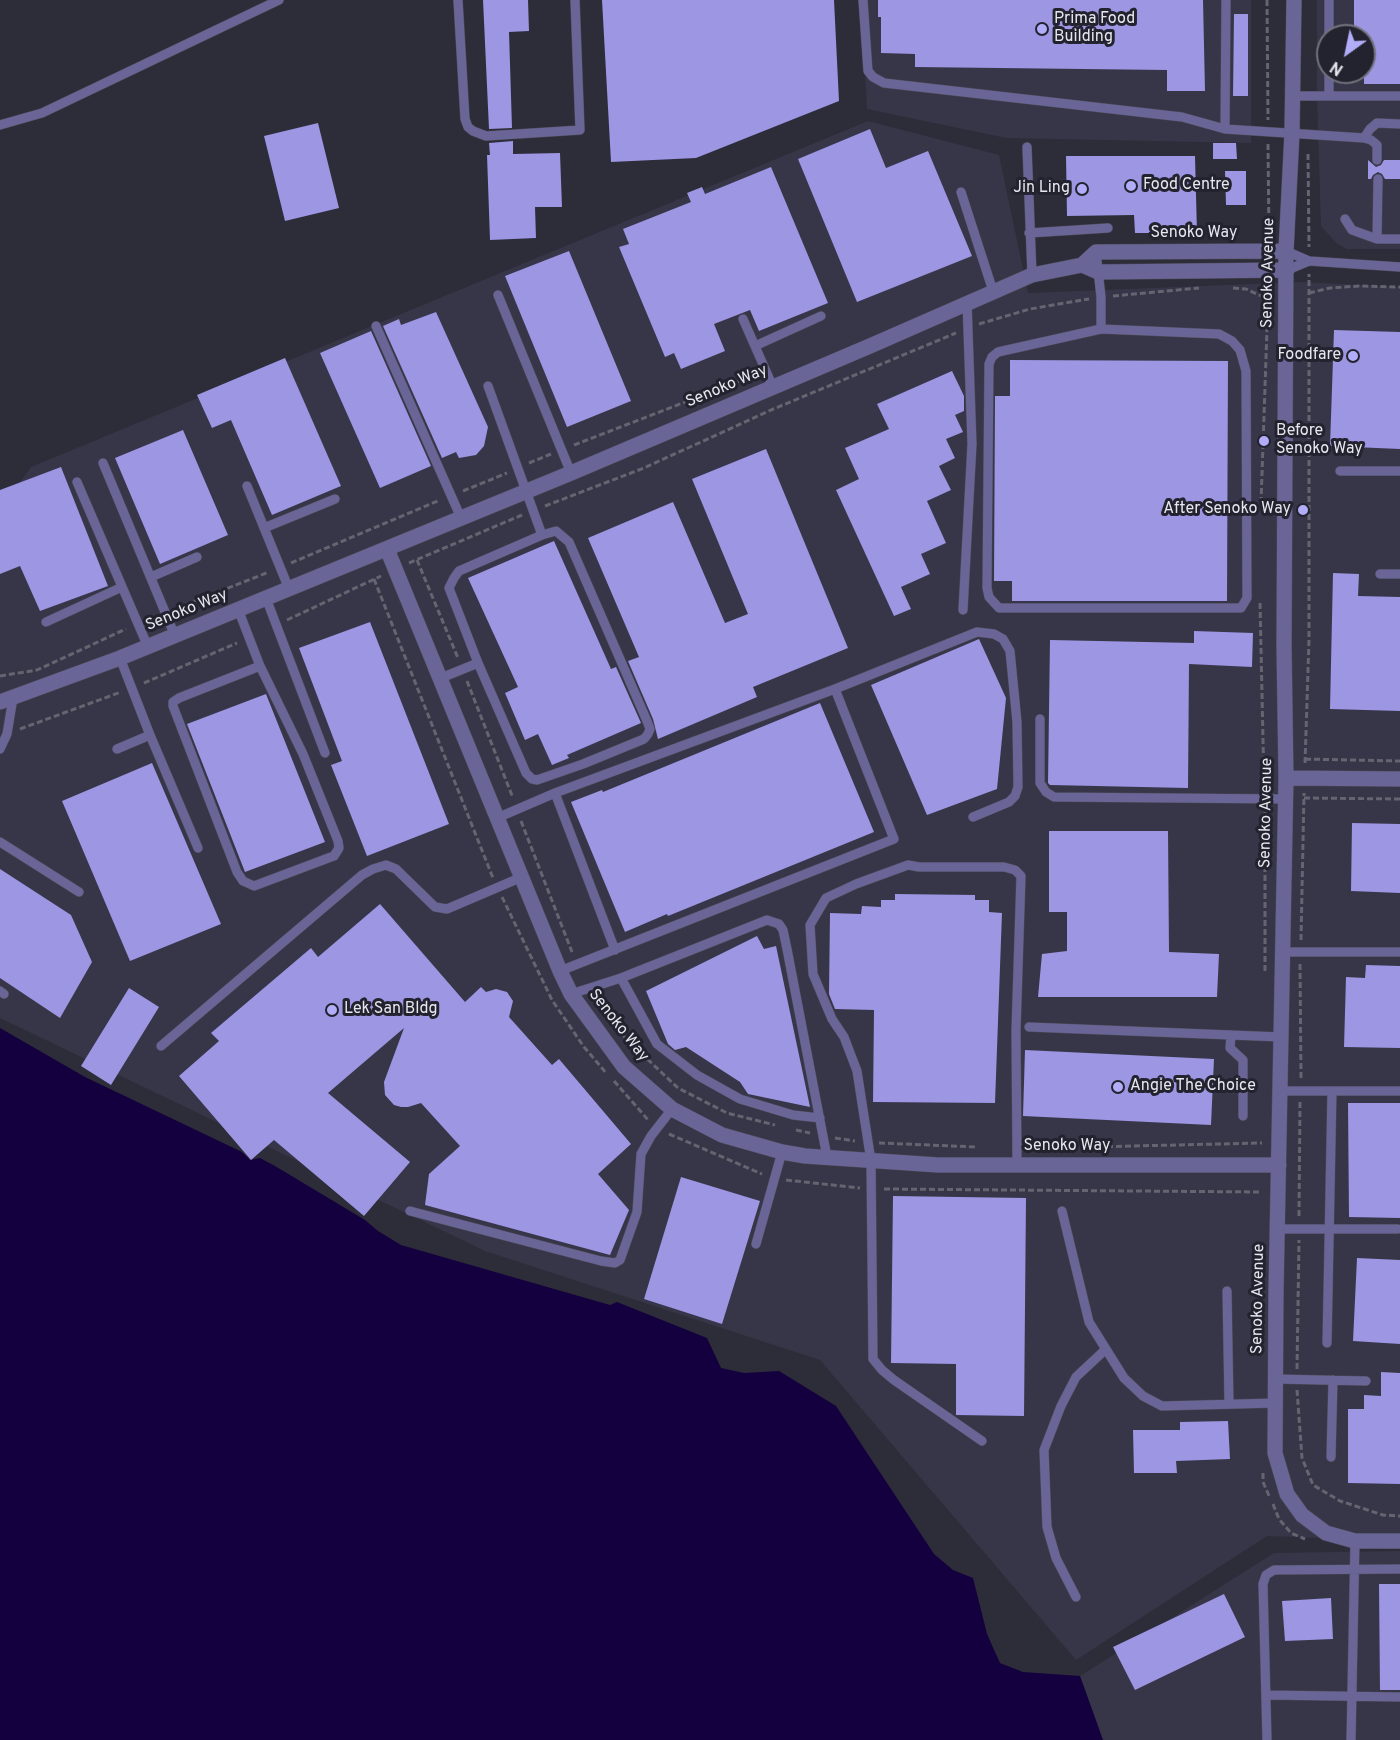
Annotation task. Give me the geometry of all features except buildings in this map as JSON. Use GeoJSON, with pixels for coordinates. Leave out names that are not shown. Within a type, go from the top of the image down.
{"type":"FeatureCollection","features":[{"type":"Feature","properties":{"kind":"street","name":"Senoko Avenue"},"geometry":{"type":"LineString","coordinates":[[1294,0],[1292,133],[1286,251],[1284,645],[1286,778],[1275,1453],[1287,1494],[1302,1515],[1326,1533],[1355,1541],[1400,1541]]}},
{"type":"Feature","properties":{"kind":"street","name":"Senoko Way"},"geometry":{"type":"LineString","coordinates":[[1096,252],[1286,251]]}},
{"type":"Feature","properties":{"kind":"street"},"geometry":{"type":"LineString","coordinates":[[1082,265],[1096,252]]}},
{"type":"Feature","properties":{"kind":"street","name":"Senoko Way"},"geometry":{"type":"LineString","coordinates":[[6,700],[148,647],[526,492],[1032,275],[1082,265],[1098,272],[1287,270]]}},
{"type":"Feature","properties":{"kind":"street","name":"Senoko Way"},"geometry":{"type":"LineString","coordinates":[[387,549],[571,994],[624,1067],[672,1109],[722,1135],[782,1152],[827,1157],[938,1166],[1279,1165]]}},
{"type":"Feature","properties":{"kind":"street"},"geometry":{"type":"LineString","coordinates":[[1286,778],[1400,779]]}},
{"type":"Feature","properties":{"kind":"lane"},"geometry":{"type":"LineString","coordinates":[[0,126],[42,113],[279,0]]}},
{"type":"Feature","properties":{"kind":"lane"},"geometry":{"type":"LineString","coordinates":[[458,0],[465,119],[468,127],[479,135],[486,136],[580,130],[574,0]]}},
{"type":"Feature","properties":{"kind":"lane"},"geometry":{"type":"LineString","coordinates":[[863,0],[868,71],[873,77],[885,83],[1182,117],[1225,129],[1364,138],[1377,145],[1377,160]]}},
{"type":"Feature","properties":{"kind":"lane"},"geometry":{"type":"LineString","coordinates":[[1225,129],[1226,0]]}},
{"type":"Feature","properties":{"kind":"lane"},"geometry":{"type":"LineString","coordinates":[[1329,0],[1329,24]]}},
{"type":"Feature","properties":{"kind":"lane"},"geometry":{"type":"LineString","coordinates":[[1329,84],[1329,96]]}},
{"type":"Feature","properties":{"kind":"lane"},"geometry":{"type":"LineString","coordinates":[[1292,96],[1400,96]]}},
{"type":"Feature","properties":{"kind":"lane"},"geometry":{"type":"LineString","coordinates":[[1364,138],[1377,123],[1400,124]]}},
{"type":"Feature","properties":{"kind":"lane"},"geometry":{"type":"LineString","coordinates":[[1027,147],[1032,275]]}},
{"type":"Feature","properties":{"kind":"lane"},"geometry":{"type":"LineString","coordinates":[[1377,239],[1378,179]]}},
{"type":"Feature","properties":{"kind":"lane"},"geometry":{"type":"LineString","coordinates":[[962,192],[993,291]]}},
{"type":"Feature","properties":{"kind":"lane"},"geometry":{"type":"LineString","coordinates":[[1345,219],[1352,230],[1377,239],[1400,239]]}},
{"type":"Feature","properties":{"kind":"lane"},"geometry":{"type":"LineString","coordinates":[[1029,233],[1108,228]]}},
{"type":"Feature","properties":{"kind":"lane","name":"Senoko Way"},"geometry":{"type":"LineString","coordinates":[[1286,251],[1309,261],[1400,267]]}},
{"type":"Feature","properties":{"kind":"lane"},"geometry":{"type":"LineString","coordinates":[[1096,252],[1101,297],[1101,329]]}},
{"type":"Feature","properties":{"kind":"lane","name":"Senoko Way"},"geometry":{"type":"LineString","coordinates":[[1287,270],[1309,261]]}},
{"type":"Feature","properties":{"kind":"lane"},"geometry":{"type":"LineString","coordinates":[[498,295],[571,473]]}},
{"type":"Feature","properties":{"kind":"lane"},"geometry":{"type":"LineString","coordinates":[[963,610],[972,444],[967,302]]}},
{"type":"Feature","properties":{"kind":"lane"},"geometry":{"type":"LineString","coordinates":[[755,346],[821,316]]}},
{"type":"Feature","properties":{"kind":"lane"},"geometry":{"type":"LineString","coordinates":[[743,319],[773,387]]}},
{"type":"Feature","properties":{"kind":"lane"},"geometry":{"type":"LineString","coordinates":[[376,326],[461,518]]}},
{"type":"Feature","properties":{"kind":"lane"},"geometry":{"type":"LineString","coordinates":[[1101,329],[1219,334],[1232,341],[1240,350],[1246,371],[1247,598],[1241,609],[999,608],[989,597],[987,588],[989,364],[998,352],[1101,329]]}},
{"type":"Feature","properties":{"kind":"lane"},"geometry":{"type":"LineString","coordinates":[[488,386],[542,535]]}},
{"type":"Feature","properties":{"kind":"lane"},"geometry":{"type":"LineString","coordinates":[[103,463],[175,636]]}},
{"type":"Feature","properties":{"kind":"lane"},"geometry":{"type":"LineString","coordinates":[[1340,471],[1400,471]]}},
{"type":"Feature","properties":{"kind":"lane"},"geometry":{"type":"LineString","coordinates":[[78,482],[148,647]]}},
{"type":"Feature","properties":{"kind":"lane"},"geometry":{"type":"LineString","coordinates":[[247,486],[289,589]]}},
{"type":"Feature","properties":{"kind":"lane"},"geometry":{"type":"LineString","coordinates":[[264,528],[335,499]]}},
{"type":"Feature","properties":{"kind":"lane"},"geometry":{"type":"LineString","coordinates":[[556,531],[569,542],[647,720],[650,729],[648,734],[644,739],[583,764],[537,780],[532,779],[526,773],[478,663],[449,588],[450,583],[459,572],[556,531]]}},
{"type":"Feature","properties":{"kind":"lane"},"geometry":{"type":"LineString","coordinates":[[151,577],[197,557]]}},
{"type":"Feature","properties":{"kind":"lane"},"geometry":{"type":"LineString","coordinates":[[1380,574],[1400,574]]}},
{"type":"Feature","properties":{"kind":"lane"},"geometry":{"type":"LineString","coordinates":[[46,622],[122,587]]}},
{"type":"Feature","properties":{"kind":"lane"},"geometry":{"type":"LineString","coordinates":[[266,598],[325,753]]}},
{"type":"Feature","properties":{"kind":"lane"},"geometry":{"type":"LineString","coordinates":[[238,609],[260,666],[303,754],[339,848],[334,856],[254,886],[243,880],[237,872],[173,706],[179,698],[260,666]]}},
{"type":"Feature","properties":{"kind":"lane"},"geometry":{"type":"LineString","coordinates":[[497,818],[555,793],[835,689],[977,632],[994,634],[1003,639],[1010,651],[1017,722],[1018,787],[1015,796],[1009,802],[973,818]]}},
{"type":"Feature","properties":{"kind":"lane"},"geometry":{"type":"LineString","coordinates":[[120,658],[198,848]]}},
{"type":"Feature","properties":{"kind":"lane"},"geometry":{"type":"LineString","coordinates":[[441,678],[478,663]]}},
{"type":"Feature","properties":{"kind":"lane"},"geometry":{"type":"LineString","coordinates":[[560,971],[894,839],[835,689]]}},
{"type":"Feature","properties":{"kind":"lane"},"geometry":{"type":"LineString","coordinates":[[0,749],[7,734],[6,700]]}},
{"type":"Feature","properties":{"kind":"lane"},"geometry":{"type":"LineString","coordinates":[[1040,719],[1040,783],[1046,792],[1054,797],[1285,799]]}},
{"type":"Feature","properties":{"kind":"lane"},"geometry":{"type":"LineString","coordinates":[[117,749],[150,735]]}},
{"type":"Feature","properties":{"kind":"lane"},"geometry":{"type":"LineString","coordinates":[[555,793],[615,950]]}},
{"type":"Feature","properties":{"kind":"lane"},"geometry":{"type":"LineString","coordinates":[[0,842],[79,892]]}},
{"type":"Feature","properties":{"kind":"lane"},"geometry":{"type":"LineString","coordinates":[[161,1046],[373,868],[386,865],[396,869],[435,907],[440,909],[447,909],[522,877]]}},
{"type":"Feature","properties":{"kind":"lane"},"geometry":{"type":"LineString","coordinates":[[982,1441],[894,1380],[873,1359],[871,1161],[857,1071],[844,1037],[832,1019],[813,974],[810,925],[826,898],[855,884],[908,865],[1004,867],[1015,870],[1021,876],[1016,1030],[1017,1164]]}},
{"type":"Feature","properties":{"kind":"lane"},"geometry":{"type":"LineString","coordinates":[[571,994],[621,978],[767,920],[774,921],[783,930],[827,1157]]}},
{"type":"Feature","properties":{"kind":"lane"},"geometry":{"type":"LineString","coordinates":[[1283,952],[1400,952]]}},
{"type":"Feature","properties":{"kind":"lane"},"geometry":{"type":"LineString","coordinates":[[621,978],[657,1044],[697,1076],[740,1099],[793,1115],[820,1118]]}},
{"type":"Feature","properties":{"kind":"lane"},"geometry":{"type":"LineString","coordinates":[[1029,1027],[1281,1037]]}},
{"type":"Feature","properties":{"kind":"lane"},"geometry":{"type":"LineString","coordinates":[[1231,1035],[1230,1048],[1243,1060],[1243,1116]]}},
{"type":"Feature","properties":{"kind":"lane"},"geometry":{"type":"LineString","coordinates":[[1280,1091],[1400,1092]]}},
{"type":"Feature","properties":{"kind":"lane"},"geometry":{"type":"LineString","coordinates":[[1327,1343],[1332,1091]]}},
{"type":"Feature","properties":{"kind":"lane"},"geometry":{"type":"LineString","coordinates":[[410,1211],[615,1263],[620,1260],[638,1212],[641,1154],[656,1129],[672,1109]]}},
{"type":"Feature","properties":{"kind":"lane"},"geometry":{"type":"LineString","coordinates":[[756,1244],[782,1152]]}},
{"type":"Feature","properties":{"kind":"lane"},"geometry":{"type":"LineString","coordinates":[[1062,1211],[1089,1322],[1124,1378],[1143,1396],[1162,1406],[1276,1403]]}},
{"type":"Feature","properties":{"kind":"lane"},"geometry":{"type":"LineString","coordinates":[[1278,1229],[1398,1228]]}},
{"type":"Feature","properties":{"kind":"lane"},"geometry":{"type":"LineString","coordinates":[[1227,1291],[1229,1404]]}},
{"type":"Feature","properties":{"kind":"lane"},"geometry":{"type":"LineString","coordinates":[[1076,1597],[1056,1558],[1047,1527],[1044,1450],[1061,1406],[1076,1377],[1106,1349]]}},
{"type":"Feature","properties":{"kind":"lane"},"geometry":{"type":"LineString","coordinates":[[1276,1379],[1366,1381]]}},
{"type":"Feature","properties":{"kind":"lane"},"geometry":{"type":"LineString","coordinates":[[1331,1457],[1333,1380]]}},
{"type":"Feature","properties":{"kind":"lane"},"geometry":{"type":"LineString","coordinates":[[1351,1740],[1355,1541]]}},
{"type":"Feature","properties":{"kind":"lane"},"geometry":{"type":"LineString","coordinates":[[1268,1740],[1263,1584],[1266,1575],[1274,1570],[1400,1569]]}},
{"type":"Feature","properties":{"kind":"lane"},"geometry":{"type":"LineString","coordinates":[[1266,1695],[1400,1697]]}},
{"type":"Feature","properties":{"kind":"path"},"geometry":{"type":"LineString","coordinates":[[1268,0],[1269,251]]}},
{"type":"Feature","properties":{"kind":"path"},"geometry":{"type":"LineString","coordinates":[[1308,135],[1309,640],[1300,952],[1301,1091],[1297,1379],[1302,1458],[1314,1485],[1340,1501],[1383,1515],[1400,1515]]}},
{"type":"Feature","properties":{"kind":"path"},"geometry":{"type":"LineString","coordinates":[[1261,510],[1269,271]]}},
{"type":"Feature","properties":{"kind":"path"},"geometry":{"type":"LineString","coordinates":[[1309,293],[1330,288],[1359,286],[1400,287]]}},
{"type":"Feature","properties":{"kind":"path"},"geometry":{"type":"LineString","coordinates":[[276,625],[396,569],[533,510],[644,468],[968,327],[1030,309],[1101,297],[1206,288]]}},
{"type":"Feature","properties":{"kind":"path"},"geometry":{"type":"LineString","coordinates":[[1227,288],[1246,289],[1268,299]]}},
{"type":"Feature","properties":{"kind":"path"},"geometry":{"type":"LineString","coordinates":[[374,579],[498,888],[552,1000],[584,1047],[656,1129],[774,1179],[871,1189],[1263,1192]]}},
{"type":"Feature","properties":{"kind":"path"},"geometry":{"type":"LineString","coordinates":[[1260,603],[1264,789]]}},
{"type":"Feature","properties":{"kind":"path"},"geometry":{"type":"LineString","coordinates":[[7,734],[131,688],[248,638]]}},
{"type":"Feature","properties":{"kind":"path"},"geometry":{"type":"LineString","coordinates":[[1305,759],[1400,761]]}},
{"type":"Feature","properties":{"kind":"path"},"geometry":{"type":"LineString","coordinates":[[1304,798],[1400,799]]}},
{"type":"Feature","properties":{"kind":"path"},"geometry":{"type":"LineString","coordinates":[[1088,1147],[1264,1143]]}},
{"type":"Feature","properties":{"kind":"shaded area"},"geometry":{"type":"Polygon","coordinates":[[[861,0],[1251,0],[1251,143],[1006,138],[867,109],[861,0]]]}},
{"type":"Feature","properties":{"kind":"shaded area"},"geometry":{"type":"Polygon","coordinates":[[[1317,0],[1400,0],[1400,249],[1347,249],[1336,243],[1321,226],[1317,84],[1376,84],[1376,24],[1317,24],[1317,0]]]}},
{"type":"Feature","properties":{"kind":"shaded area"},"geometry":{"type":"Polygon","coordinates":[[[868,121],[999,155],[1028,293],[1301,282],[1400,287],[1400,1541],[1267,1536],[1076,1660],[820,1360],[485,1251],[0,1018],[0,511],[31,467],[868,121]]]}},
{"type":"Feature","properties":{"kind":"shaded area"},"geometry":{"type":"Polygon","coordinates":[[[0,1028],[85,1077],[242,1152],[250,1160],[260,1158],[275,1166],[365,1220],[401,1245],[610,1305],[617,1302],[707,1338],[721,1368],[744,1373],[779,1371],[836,1406],[934,1554],[953,1570],[973,1578],[987,1634],[1000,1663],[1023,1672],[1080,1676],[1103,1740],[0,1740],[0,1028]]]}},
{"type":"Feature","properties":{"kind":"shaded area"},"geometry":{"type":"Polygon","coordinates":[[[1400,1551],[1400,1740],[1103,1740],[1080,1676],[1274,1553],[1400,1551]]]}},
{"type":"Feature","properties":{"kind":"place","name":"Prima Food Building"},"geometry":{"type":"Point","coordinates":[1042,29]}},
{"type":"Feature","properties":{"kind":"place","name":"Food Centre"},"geometry":{"type":"Point","coordinates":[1131,186]}},
{"type":"Feature","properties":{"kind":"place","name":"Jin Ling"},"geometry":{"type":"Point","coordinates":[1082,189]}},
{"type":"Feature","properties":{"kind":"place","name":"Foodfare"},"geometry":{"type":"Point","coordinates":[1353,356]}},
{"type":"Feature","properties":{"kind":"place","name":"Before Senoko Way"},"geometry":{"type":"Point","coordinates":[1264,441]}},
{"type":"Feature","properties":{"kind":"place","name":"After Senoko Way"},"geometry":{"type":"Point","coordinates":[1303,510]}},
{"type":"Feature","properties":{"kind":"place","name":"Lek San Bldg"},"geometry":{"type":"Point","coordinates":[332,1010]}},
{"type":"Feature","properties":{"kind":"place","name":"Angie The Choice"},"geometry":{"type":"Point","coordinates":[1118,1087]}}]}
